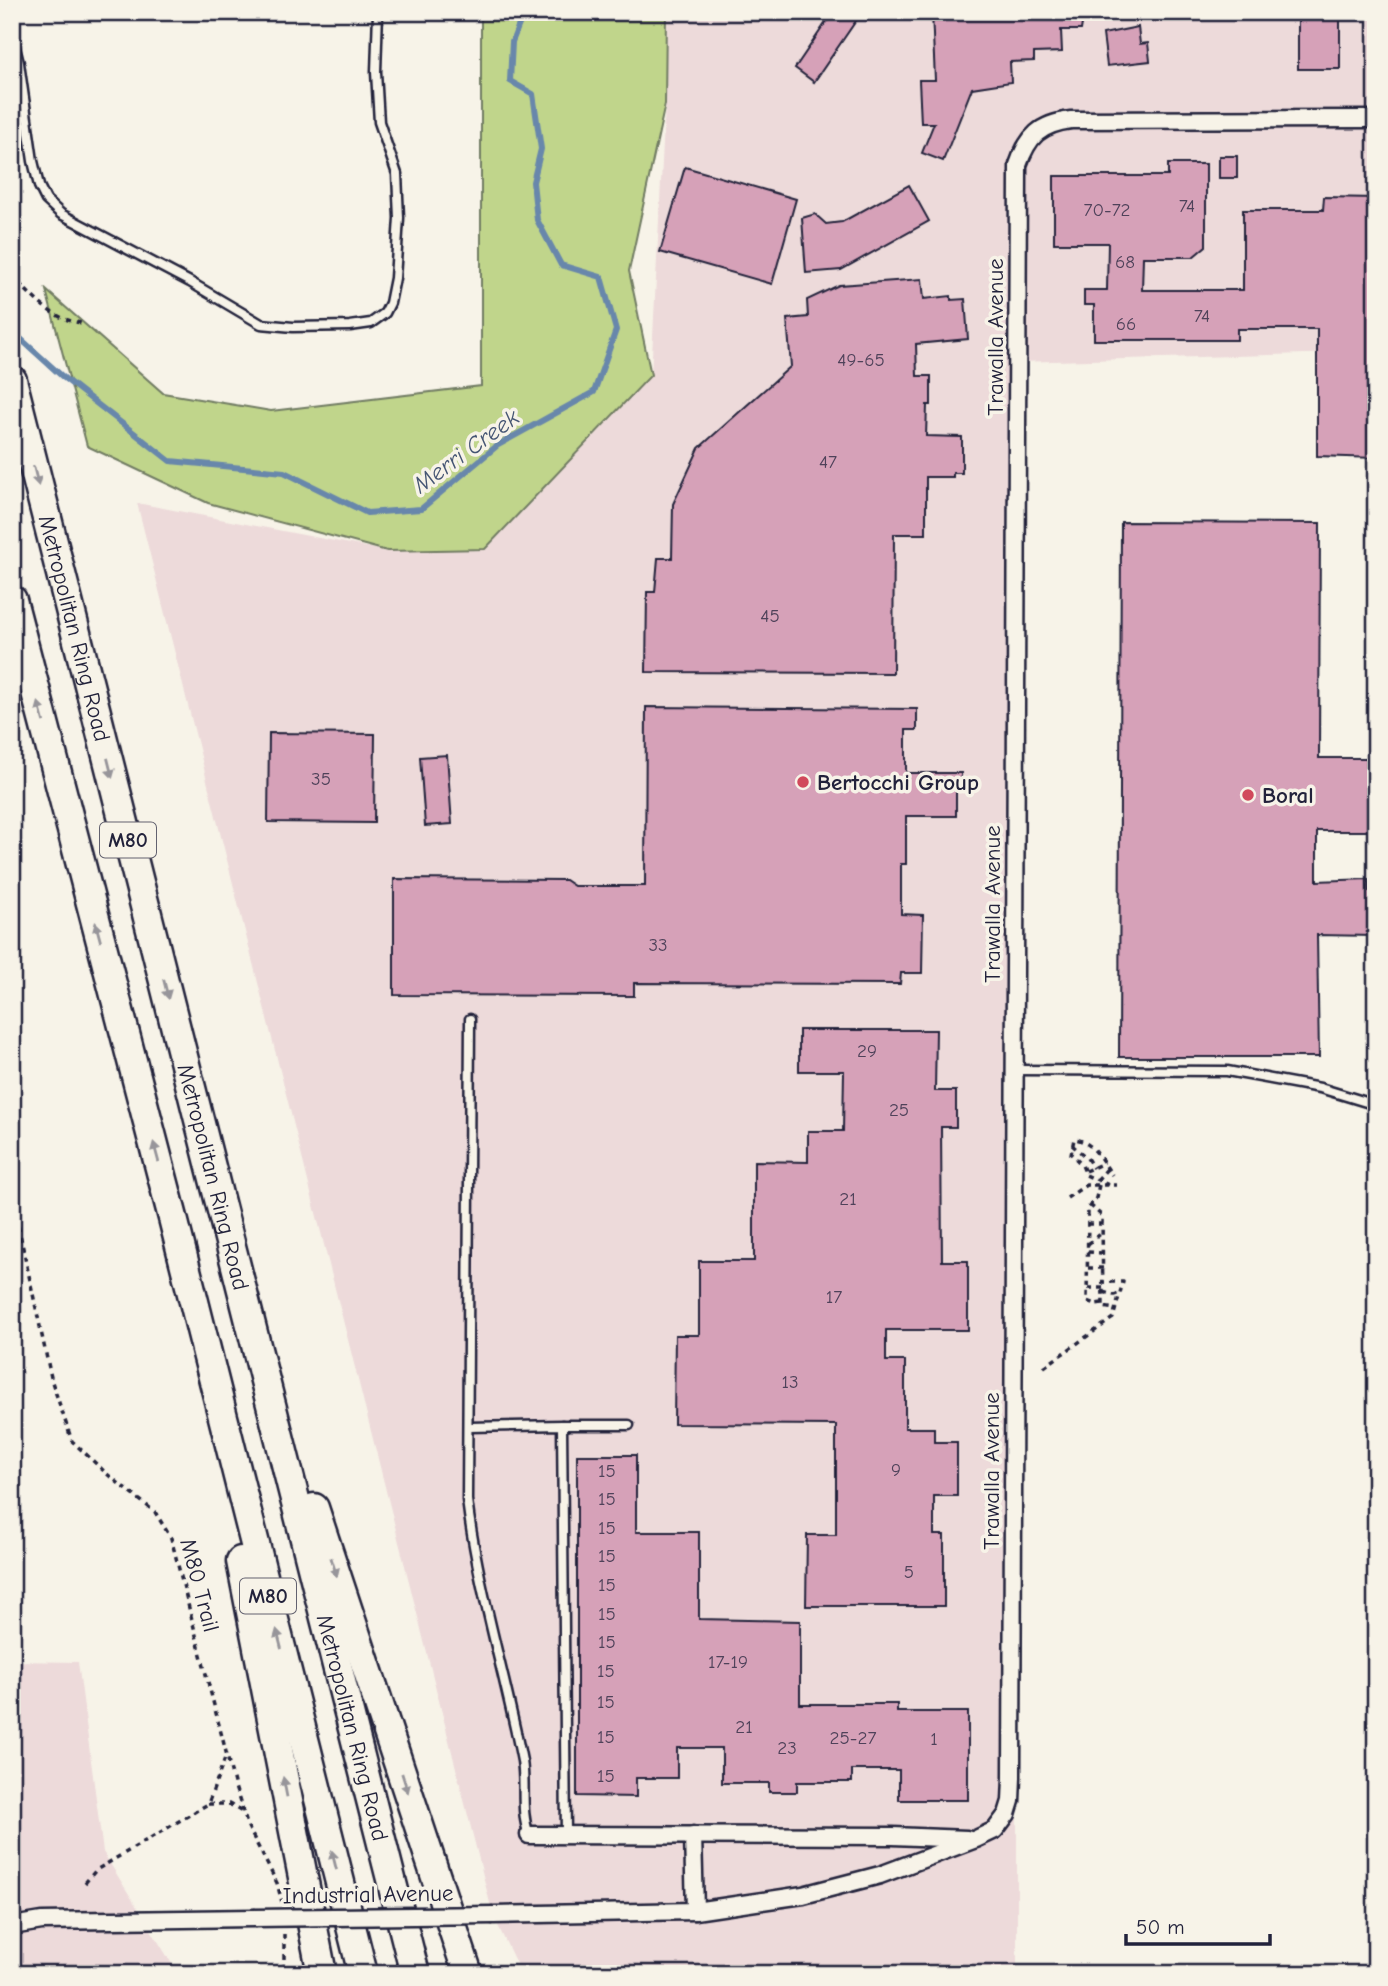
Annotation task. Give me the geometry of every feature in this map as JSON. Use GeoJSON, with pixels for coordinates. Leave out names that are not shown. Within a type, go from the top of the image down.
{"type":"FeatureCollection","features":[{"type":"Feature","properties":{"kind":"highway","name":"Metropolitan Ring Road"},"geometry":{"type":"LineString","coordinates":[[12,380],[415,1974]]}},
{"type":"Feature","properties":{"kind":"highway","name":"M80"},"geometry":{"type":"LineString","coordinates":[[12,600],[173,1218],[363,1974]]}},
{"type":"Feature","properties":{"kind":"highway"},"geometry":{"type":"LineString","coordinates":[[173,1218],[322,1974]]}},
{"type":"Feature","properties":{"kind":"highway"},"geometry":{"type":"LineString","coordinates":[[236,1269],[468,1974]]}},
{"type":"Feature","properties":{"kind":"street","name":"Trawalla Avenue"},"geometry":{"type":"LineString","coordinates":[[976,1839],[995,1830],[1002,1823],[1011,1801],[1018,165],[1026,144],[1040,130],[1049,124],[1071,120],[1376,119]]}},
{"type":"Feature","properties":{"kind":"street"},"geometry":{"type":"LineString","coordinates":[[529,1835],[884,1836],[976,1839]]}},
{"type":"Feature","properties":{"kind":"street"},"geometry":{"type":"LineString","coordinates":[[693,1835],[695,1911]]}},
{"type":"Feature","properties":{"kind":"street","name":"Industrial Avenue"},"geometry":{"type":"LineString","coordinates":[[12,1926],[42,1921],[695,1911],[803,1895],[880,1875],[976,1839]]}},
{"type":"Feature","properties":{"kind":"street","name":"Industrial Avenue"},"geometry":{"type":"LineString","coordinates":[[12,1916],[42,1921]]}},
{"type":"Feature","properties":{"kind":"lane"},"geometry":{"type":"LineString","coordinates":[[12,36],[19,63],[39,186],[46,200],[61,214],[190,282],[261,324],[293,327],[350,326],[371,323],[385,313],[395,278],[399,219],[397,174],[379,122],[376,72],[378,12]]}},
{"type":"Feature","properties":{"kind":"lane"},"geometry":{"type":"LineString","coordinates":[[470,1019],[467,1500],[472,1541],[523,1765],[525,1824],[529,1835]]}},
{"type":"Feature","properties":{"kind":"lane"},"geometry":{"type":"LineString","coordinates":[[1014,1070],[1227,1071],[1320,1088],[1376,1105]]}},
{"type":"Feature","properties":{"kind":"lane"},"geometry":{"type":"LineString","coordinates":[[562,1425],[566,1835]]}},
{"type":"Feature","properties":{"kind":"lane"},"geometry":{"type":"LineString","coordinates":[[469,1427],[629,1425]]}},
{"type":"Feature","properties":{"kind":"path"},"geometry":{"type":"LineString","coordinates":[[12,276],[43,307],[61,318],[84,323]]}},
{"type":"Feature","properties":{"kind":"path"},"geometry":{"type":"LineString","coordinates":[[1098,1183],[1086,1175],[1071,1154],[1074,1139],[1092,1148],[1112,1175]]}},
{"type":"Feature","properties":{"kind":"path"},"geometry":{"type":"LineString","coordinates":[[1072,1145],[1093,1168]]}},
{"type":"Feature","properties":{"kind":"path"},"geometry":{"type":"LineString","coordinates":[[1084,1156],[1092,1148]]}},
{"type":"Feature","properties":{"kind":"path"},"geometry":{"type":"LineString","coordinates":[[1085,1171],[1104,1163]]}},
{"type":"Feature","properties":{"kind":"path"},"geometry":{"type":"LineString","coordinates":[[1103,1303],[1087,1301],[1088,1208],[1096,1199],[1098,1183],[1107,1169]]}},
{"type":"Feature","properties":{"kind":"path"},"geometry":{"type":"LineString","coordinates":[[1066,1198],[1086,1185],[1117,1185]]}},
{"type":"Feature","properties":{"kind":"path","name":"M80 Trail"},"geometry":{"type":"LineString","coordinates":[[12,1198],[52,1382],[72,1441],[107,1474],[155,1512],[171,1538],[226,1756],[244,1814],[277,1883],[282,1912]]}},
{"type":"Feature","properties":{"kind":"path"},"geometry":{"type":"LineString","coordinates":[[1090,1205],[1100,1212],[1103,1224],[1103,1307],[1116,1309]]}},
{"type":"Feature","properties":{"kind":"path"},"geometry":{"type":"LineString","coordinates":[[1088,1224],[1103,1224]]}},
{"type":"Feature","properties":{"kind":"path"},"geometry":{"type":"LineString","coordinates":[[1087,1244],[1103,1232]]}},
{"type":"Feature","properties":{"kind":"path"},"geometry":{"type":"LineString","coordinates":[[1088,1252],[1103,1253]]}},
{"type":"Feature","properties":{"kind":"path"},"geometry":{"type":"LineString","coordinates":[[1087,1268],[1103,1268]]}},
{"type":"Feature","properties":{"kind":"path"},"geometry":{"type":"LineString","coordinates":[[1044,1367],[1113,1318],[1123,1282],[1103,1282]]}},
{"type":"Feature","properties":{"kind":"path"},"geometry":{"type":"LineString","coordinates":[[1087,1288],[1114,1295],[1120,1293]]}},
{"type":"Feature","properties":{"kind":"path"},"geometry":{"type":"LineString","coordinates":[[208,1804],[226,1756]]}},
{"type":"Feature","properties":{"kind":"path"},"geometry":{"type":"LineString","coordinates":[[85,1883],[96,1870],[208,1804],[229,1804],[244,1814]]}},
{"type":"Feature","properties":{"kind":"path"},"geometry":{"type":"LineString","coordinates":[[283,1924],[284,1974]]}},
{"type":"Feature","properties":{"kind":"shaded area"},"geometry":{"type":"Polygon","coordinates":[[[666,12],[1376,12],[1376,352],[1017,362],[1017,1974],[521,1974],[493,1915],[137,503],[387,551],[651,375],[665,104],[666,12]]]}},
{"type":"Feature","properties":{"kind":"shaded area"},"geometry":{"type":"Polygon","coordinates":[[[12,1661],[78,1662],[103,1852],[172,1964],[174,1974],[12,1974],[12,1661]]]}},
{"type":"Feature","properties":{"kind":"green space"},"geometry":{"type":"Polygon","coordinates":[[[481,12],[666,12],[665,104],[629,271],[651,375],[485,549],[387,551],[208,503],[87,446],[46,290],[163,393],[271,411],[481,386],[481,12]]]}},
{"type":"Feature","properties":{"kind":"building"},"geometry":{"type":"Polygon","coordinates":[[[833,12],[862,12],[814,82],[795,68],[833,12]]]}},
{"type":"Feature","properties":{"kind":"building"},"geometry":{"type":"Polygon","coordinates":[[[932,12],[1084,12],[1081,30],[1061,30],[1062,52],[1034,53],[1034,61],[1010,62],[1011,82],[972,88],[943,161],[922,153],[934,123],[921,123],[919,80],[935,80],[932,12]]]}},
{"type":"Feature","properties":{"kind":"building"},"geometry":{"type":"Polygon","coordinates":[[[1298,12],[1340,12],[1340,69],[1298,69],[1298,12]]]}},
{"type":"Feature","properties":{"kind":"building"},"geometry":{"type":"Polygon","coordinates":[[[1138,27],[1140,44],[1148,43],[1150,61],[1107,66],[1103,34],[1138,27]]]}},
{"type":"Feature","properties":{"kind":"building"},"geometry":{"type":"Polygon","coordinates":[[[1219,156],[1237,156],[1237,178],[1219,178],[1219,156]]]}},
{"type":"Feature","properties":{"kind":"building"},"geometry":{"type":"Polygon","coordinates":[[[1168,164],[1206,164],[1206,246],[1193,257],[1143,257],[1142,290],[1243,290],[1243,210],[1323,210],[1324,197],[1376,198],[1376,458],[1317,456],[1317,329],[1237,329],[1237,340],[1094,340],[1094,305],[1084,305],[1084,290],[1107,290],[1108,243],[1054,243],[1054,176],[1168,176],[1168,164]]]}},
{"type":"Feature","properties":{"kind":"building"},"geometry":{"type":"Polygon","coordinates":[[[685,167],[796,199],[772,284],[660,252],[685,167]]]}},
{"type":"Feature","properties":{"kind":"building"},"geometry":{"type":"Polygon","coordinates":[[[909,185],[929,221],[841,270],[806,273],[802,218],[815,214],[826,224],[842,222],[909,185]]]}},
{"type":"Feature","properties":{"kind":"building"},"geometry":{"type":"Polygon","coordinates":[[[922,279],[924,299],[951,296],[951,300],[965,299],[968,339],[916,344],[917,376],[931,376],[931,405],[927,405],[926,436],[962,437],[962,473],[953,473],[953,477],[926,477],[926,534],[894,534],[893,673],[646,672],[647,592],[655,592],[658,558],[672,558],[673,504],[699,448],[791,366],[787,319],[808,317],[807,300],[839,285],[922,279]]]}},
{"type":"Feature","properties":{"kind":"building","name":"Boral"},"geometry":{"type":"Polygon","coordinates":[[[1121,522],[1320,523],[1319,758],[1376,758],[1376,831],[1317,831],[1317,881],[1368,879],[1369,891],[1376,891],[1376,929],[1374,936],[1317,935],[1319,1057],[1119,1057],[1121,522]]]}},
{"type":"Feature","properties":{"kind":"building"},"geometry":{"type":"Polygon","coordinates":[[[646,707],[917,709],[917,730],[906,730],[906,773],[961,773],[961,791],[956,791],[956,816],[906,816],[906,864],[901,864],[901,914],[923,915],[922,973],[901,973],[900,984],[634,983],[634,996],[394,995],[394,879],[565,880],[574,886],[645,886],[646,707]]]}},
{"type":"Feature","properties":{"kind":"building"},"geometry":{"type":"Polygon","coordinates":[[[269,733],[375,734],[374,823],[268,822],[269,733]]]}},
{"type":"Feature","properties":{"kind":"building"},"geometry":{"type":"Polygon","coordinates":[[[447,755],[452,824],[425,826],[420,757],[447,755]]]}},
{"type":"Feature","properties":{"kind":"building"},"geometry":{"type":"Polygon","coordinates":[[[799,1030],[936,1030],[935,1091],[956,1091],[956,1127],[941,1127],[942,1261],[968,1261],[968,1330],[886,1330],[886,1361],[905,1361],[905,1428],[934,1428],[934,1442],[957,1442],[957,1496],[934,1496],[934,1535],[944,1535],[944,1606],[806,1606],[807,1535],[836,1535],[836,1425],[674,1424],[675,1335],[699,1335],[699,1261],[754,1261],[754,1161],[808,1162],[808,1131],[843,1131],[844,1071],[799,1071],[799,1030]]]}},
{"type":"Feature","properties":{"kind":"building"},"geometry":{"type":"Polygon","coordinates":[[[577,1455],[636,1455],[636,1532],[699,1532],[699,1619],[800,1621],[800,1704],[897,1704],[897,1712],[968,1712],[968,1800],[899,1800],[899,1770],[852,1770],[852,1782],[797,1782],[797,1792],[769,1792],[769,1783],[722,1783],[722,1748],[677,1748],[677,1778],[636,1778],[636,1797],[577,1796],[577,1455]]]}},
{"type":"Feature","properties":{"kind":"waterway","name":"Merri Creek"},"geometry":{"type":"LineString","coordinates":[[12,331],[64,378],[170,461],[284,472],[367,513],[421,509],[498,445],[594,392],[616,330],[601,277],[561,265],[537,220],[533,182],[541,149],[533,94],[510,81],[512,42],[524,12]]}},
{"type":"Feature","properties":{"kind":"place","name":"Bertocchi Group"},"geometry":{"type":"Point","coordinates":[803,782]}},
{"type":"Feature","properties":{"kind":"place","name":"Boral"},"geometry":{"type":"Point","coordinates":[1248,795]}}]}
